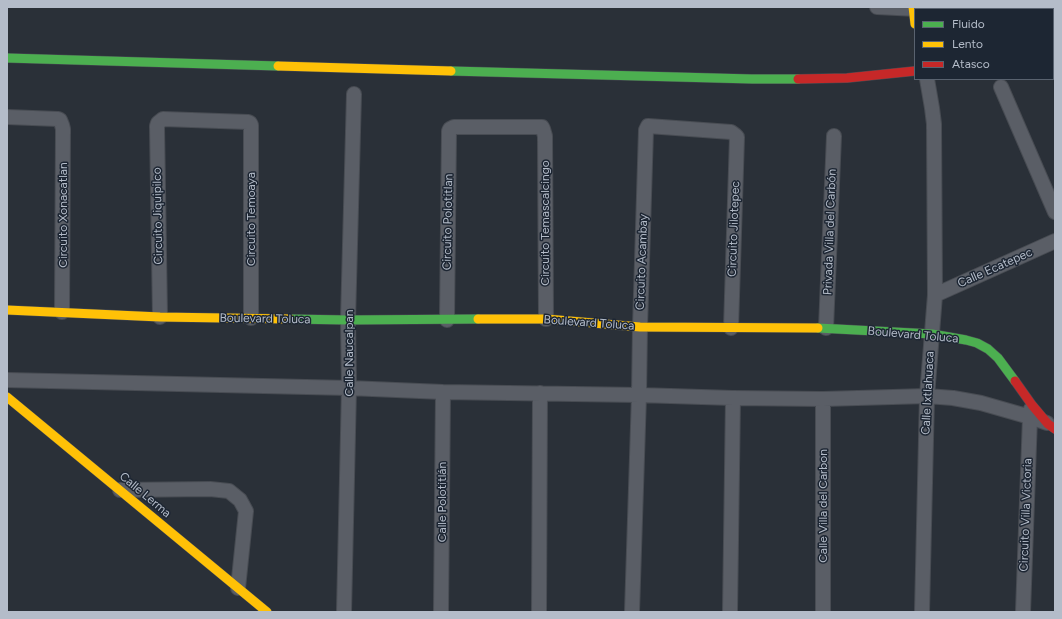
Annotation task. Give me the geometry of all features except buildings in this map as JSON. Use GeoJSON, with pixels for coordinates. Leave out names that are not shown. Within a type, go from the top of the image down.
{"type":"FeatureCollection","features":[{"type":"Feature","properties":{"kind":"street"},"geometry":{"type":"LineString","coordinates":[[877,7],[914,8]]}},
{"type":"Feature","properties":{"kind":"street"},"geometry":{"type":"LineString","coordinates":[[7,58],[752,79],[847,78],[914,71]]}},
{"type":"Feature","properties":{"kind":"street","name":"Calle Ixtlahuaca"},"geometry":{"type":"LineString","coordinates":[[922,612],[926,396],[935,295],[934,124],[927,80]]}},
{"type":"Feature","properties":{"kind":"street"},"geometry":{"type":"LineString","coordinates":[[1001,87],[1055,212]]}},
{"type":"Feature","properties":{"kind":"street","name":"Calle Naucalpan"},"geometry":{"type":"LineString","coordinates":[[344,612],[349,388],[348,320],[354,94]]}},
{"type":"Feature","properties":{"kind":"street","name":"Circuito Xonacatlan"},"geometry":{"type":"LineString","coordinates":[[7,117],[58,119],[60,120],[63,129],[62,312]]}},
{"type":"Feature","properties":{"kind":"street","name":"Circuito Jiquipilco"},"geometry":{"type":"LineString","coordinates":[[160,317],[156,126],[163,119],[248,122]]}},
{"type":"Feature","properties":{"kind":"street","name":"Circuito Temoaya"},"geometry":{"type":"LineString","coordinates":[[248,122],[252,127],[251,318]]}},
{"type":"Feature","properties":{"kind":"street","name":"Circuito Jilotepec"},"geometry":{"type":"LineString","coordinates":[[646,130],[648,126],[731,132],[737,139],[731,328]]}},
{"type":"Feature","properties":{"kind":"street","name":"Circuito Polotitlan"},"geometry":{"type":"LineString","coordinates":[[447,320],[449,131],[454,127],[542,127]]}},
{"type":"Feature","properties":{"kind":"street","name":"Circuito Temascalcingo"},"geometry":{"type":"LineString","coordinates":[[542,127],[545,136],[546,319]]}},
{"type":"Feature","properties":{"kind":"street","name":"Circuito Acambay"},"geometry":{"type":"LineString","coordinates":[[632,612],[646,130]]}},
{"type":"Feature","properties":{"kind":"street","name":"Privada Villa del Carbón"},"geometry":{"type":"LineString","coordinates":[[826,328],[834,136]]}},
{"type":"Feature","properties":{"kind":"street","name":"Calle Ecatepec"},"geometry":{"type":"LineString","coordinates":[[935,295],[1055,241]]}},
{"type":"Feature","properties":{"kind":"street","name":"Boulevard Toluca"},"geometry":{"type":"LineString","coordinates":[[7,310],[160,317],[348,320],[546,319],[640,327],[826,328],[932,334],[977,342],[988,349],[998,358],[1031,411]]}},
{"type":"Feature","properties":{"kind":"street"},"geometry":{"type":"LineString","coordinates":[[7,380],[733,398],[823,399],[926,396],[953,398],[1031,411],[1051,426]]}},
{"type":"Feature","properties":{"kind":"street","name":"Calle Polotitlán"},"geometry":{"type":"LineString","coordinates":[[441,612],[443,392]]}},
{"type":"Feature","properties":{"kind":"street"},"geometry":{"type":"LineString","coordinates":[[539,612],[540,393]]}},
{"type":"Feature","properties":{"kind":"street","name":"Calle Lerma"},"geometry":{"type":"LineString","coordinates":[[7,397],[238,588],[260,609]]}},
{"type":"Feature","properties":{"kind":"street"},"geometry":{"type":"LineString","coordinates":[[730,612],[733,398]]}},
{"type":"Feature","properties":{"kind":"street","name":"Calle Villa del Carbon"},"geometry":{"type":"LineString","coordinates":[[823,399],[823,612]]}},
{"type":"Feature","properties":{"kind":"street","name":"Circuito Villa Victoria"},"geometry":{"type":"LineString","coordinates":[[1023,612],[1031,411]]}},
{"type":"Feature","properties":{"kind":"street"},"geometry":{"type":"LineString","coordinates":[[120,490],[210,489],[229,492],[240,500],[246,511],[238,588]]}},
{"type":"Feature","properties":{"kind":"traffic: fast"},"geometry":{"type":"LineString","coordinates":[[7,58],[278,66]]}},
{"type":"Feature","properties":{"kind":"traffic: fast"},"geometry":{"type":"LineString","coordinates":[[451,71],[798,79]]}},
{"type":"Feature","properties":{"kind":"traffic: fast"},"geometry":{"type":"LineString","coordinates":[[290,319],[478,319]]}},
{"type":"Feature","properties":{"kind":"traffic: fast"},"geometry":{"type":"LineString","coordinates":[[818,328],[932,334],[966,340],[977,343],[988,349],[998,358],[1015,381]]}},
{"type":"Feature","properties":{"kind":"traffic: slow"},"geometry":{"type":"LineString","coordinates":[[913,7],[914,16]]}},
{"type":"Feature","properties":{"kind":"traffic: slow"},"geometry":{"type":"LineString","coordinates":[[278,66],[451,71]]}},
{"type":"Feature","properties":{"kind":"traffic: slow"},"geometry":{"type":"LineString","coordinates":[[7,310],[160,317],[290,319]]}},
{"type":"Feature","properties":{"kind":"traffic: slow"},"geometry":{"type":"LineString","coordinates":[[478,319],[546,319],[640,327],[818,328]]}},
{"type":"Feature","properties":{"kind":"traffic: slow"},"geometry":{"type":"LineString","coordinates":[[7,397],[267,612]]}},
{"type":"Feature","properties":{"kind":"traffic: jam"},"geometry":{"type":"LineString","coordinates":[[798,79],[847,78],[914,71]]}},
{"type":"Feature","properties":{"kind":"traffic: jam"},"geometry":{"type":"LineString","coordinates":[[1015,381],[1032,405],[1048,424],[1055,429]]}}]}
